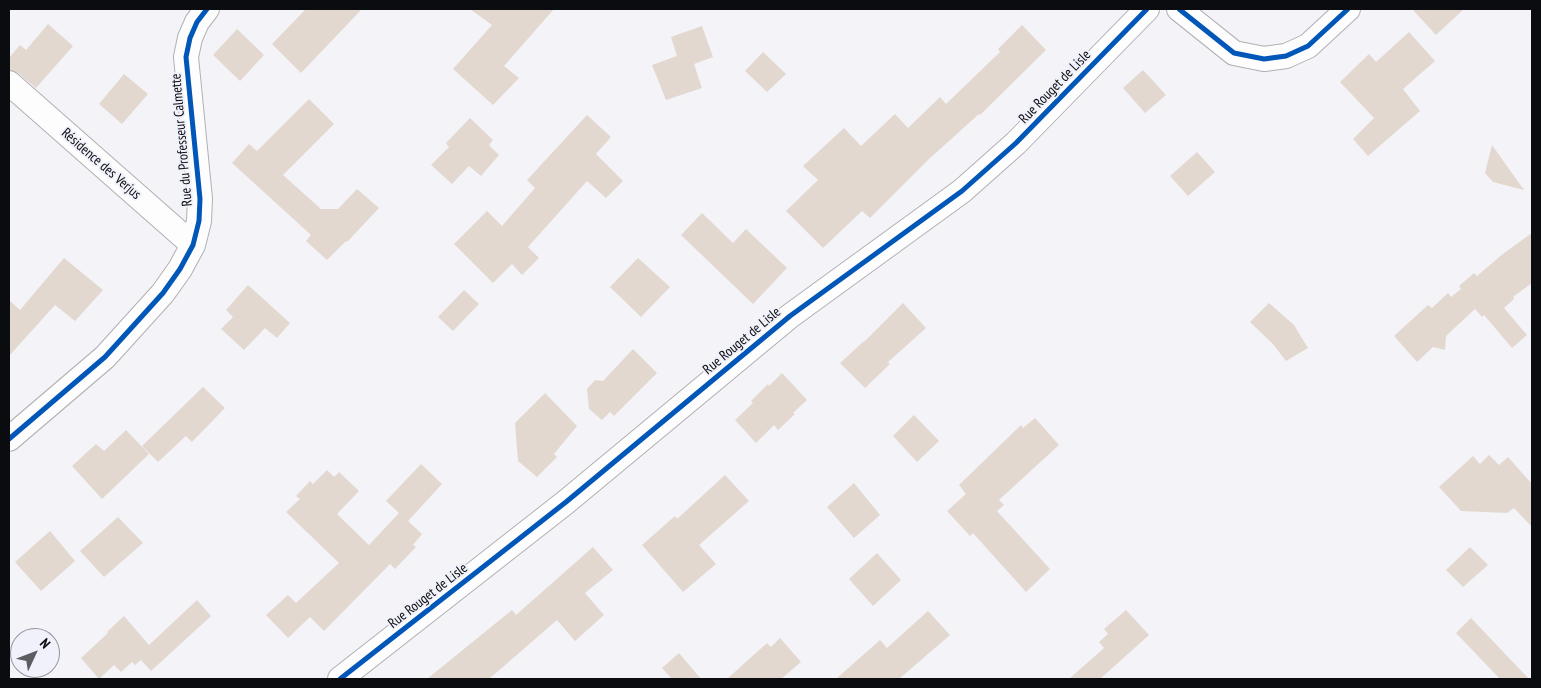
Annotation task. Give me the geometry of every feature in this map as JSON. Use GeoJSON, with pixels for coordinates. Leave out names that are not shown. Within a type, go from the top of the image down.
{"type":"FeatureCollection","features":[{"type":"Feature","properties":{"kind":"street","name":"Rue du Professeur Calmette"},"geometry":{"type":"LineString","coordinates":[[9,440],[105,357],[163,294],[193,245],[199,221],[200,198],[186,57],[190,38],[197,22],[207,9]]}},
{"type":"Feature","properties":{"kind":"street","name":"Rue Rouget de Lisle"},"geometry":{"type":"LineString","coordinates":[[340,679],[566,502],[790,316],[962,191],[1016,143],[1147,9]]}},
{"type":"Feature","properties":{"kind":"street"},"geometry":{"type":"LineString","coordinates":[[1179,9],[1234,54],[1264,59],[1286,56],[1308,46],[1348,9]]}},
{"type":"Feature","properties":{"kind":"street","name":"Résidence des Verjus"},"geometry":{"type":"LineString","coordinates":[[9,83],[193,245]]}},
{"type":"Feature","properties":{"kind":"building"},"geometry":{"type":"Polygon","coordinates":[[[306,9],[362,9],[301,73],[272,44],[306,9]]]}},
{"type":"Feature","properties":{"kind":"building"},"geometry":{"type":"Polygon","coordinates":[[[470,9],[554,9],[504,66],[519,78],[493,105],[453,69],[492,25],[470,9]]]}},
{"type":"Feature","properties":{"kind":"building"},"geometry":{"type":"Polygon","coordinates":[[[1412,9],[1464,9],[1436,35],[1412,9]]]}},
{"type":"Feature","properties":{"kind":"building"},"geometry":{"type":"Polygon","coordinates":[[[48,24],[73,46],[36,88],[18,73],[9,70],[9,58],[20,45],[26,50],[48,24]]]}},
{"type":"Feature","properties":{"kind":"building"},"geometry":{"type":"Polygon","coordinates":[[[1022,25],[1046,50],[980,115],[929,159],[870,218],[862,211],[823,248],[786,211],[818,180],[803,166],[844,128],[861,146],[895,114],[908,128],[940,97],[946,104],[1000,52],[998,49],[1022,25]]]}},
{"type":"Feature","properties":{"kind":"building"},"geometry":{"type":"Polygon","coordinates":[[[702,26],[713,57],[694,64],[702,88],[666,100],[652,65],[677,56],[671,37],[702,26]]]}},
{"type":"Feature","properties":{"kind":"building"},"geometry":{"type":"Polygon","coordinates":[[[237,29],[264,55],[240,81],[213,55],[237,29]]]}},
{"type":"Feature","properties":{"kind":"building"},"geometry":{"type":"Polygon","coordinates":[[[1409,32],[1435,61],[1403,89],[1420,111],[1368,156],[1353,139],[1374,118],[1340,82],[1369,54],[1376,62],[1409,32]]]}},
{"type":"Feature","properties":{"kind":"building"},"geometry":{"type":"Polygon","coordinates":[[[763,52],[786,74],[767,92],[745,71],[763,52]]]}},
{"type":"Feature","properties":{"kind":"building"},"geometry":{"type":"Polygon","coordinates":[[[1143,70],[1166,95],[1145,113],[1123,88],[1143,70]]]}},
{"type":"Feature","properties":{"kind":"building"},"geometry":{"type":"Polygon","coordinates":[[[124,74],[148,94],[122,124],[99,104],[124,74]]]}},
{"type":"Feature","properties":{"kind":"building"},"geometry":{"type":"Polygon","coordinates":[[[309,99],[334,124],[283,175],[321,209],[338,209],[357,189],[379,208],[327,260],[306,241],[311,235],[232,163],[249,144],[257,151],[309,99]]]}},
{"type":"Feature","properties":{"kind":"building"},"geometry":{"type":"Polygon","coordinates":[[[587,115],[611,137],[596,154],[623,181],[606,198],[587,181],[528,247],[539,258],[522,275],[512,264],[493,283],[454,244],[487,211],[502,226],[535,188],[527,180],[587,115]]]}},
{"type":"Feature","properties":{"kind":"building"},"geometry":{"type":"Polygon","coordinates":[[[470,118],[493,140],[489,145],[499,155],[481,176],[469,166],[452,184],[431,165],[449,147],[446,143],[470,118]]]}},
{"type":"Feature","properties":{"kind":"building"},"geometry":{"type":"Polygon","coordinates":[[[1492,145],[1524,190],[1493,182],[1485,173],[1492,145]]]}},
{"type":"Feature","properties":{"kind":"building"},"geometry":{"type":"Polygon","coordinates":[[[1197,152],[1215,172],[1188,196],[1170,176],[1197,152]]]}},
{"type":"Feature","properties":{"kind":"building"},"geometry":{"type":"Polygon","coordinates":[[[702,213],[733,243],[746,229],[787,268],[753,304],[681,235],[702,213]]]}},
{"type":"Feature","properties":{"kind":"building"},"geometry":{"type":"Polygon","coordinates":[[[1532,233],[1532,283],[1513,297],[1514,299],[1504,308],[1527,335],[1512,348],[1484,315],[1482,317],[1475,309],[1446,336],[1445,350],[1433,347],[1417,362],[1394,336],[1428,305],[1432,308],[1448,293],[1451,297],[1461,289],[1459,286],[1474,273],[1477,276],[1532,233]]]}},
{"type":"Feature","properties":{"kind":"building"},"geometry":{"type":"Polygon","coordinates":[[[64,258],[103,290],[75,321],[55,305],[9,356],[9,300],[20,310],[64,258]]]}},
{"type":"Feature","properties":{"kind":"building"},"geometry":{"type":"Polygon","coordinates":[[[638,258],[670,287],[641,317],[610,287],[638,258]]]}},
{"type":"Feature","properties":{"kind":"building"},"geometry":{"type":"Polygon","coordinates":[[[248,285],[290,323],[277,338],[265,328],[244,350],[221,329],[233,317],[226,310],[248,285]]]}},
{"type":"Feature","properties":{"kind":"building"},"geometry":{"type":"Polygon","coordinates":[[[464,290],[479,304],[453,331],[438,317],[464,290]]]}},
{"type":"Feature","properties":{"kind":"building"},"geometry":{"type":"Polygon","coordinates":[[[903,303],[926,328],[888,362],[890,364],[865,388],[840,363],[903,303]]]}},
{"type":"Feature","properties":{"kind":"building"},"geometry":{"type":"Polygon","coordinates":[[[1269,303],[1294,325],[1308,348],[1286,361],[1273,344],[1250,322],[1269,303]]]}},
{"type":"Feature","properties":{"kind":"building"},"geometry":{"type":"Polygon","coordinates":[[[633,349],[657,373],[614,416],[610,412],[602,420],[589,409],[587,389],[595,380],[603,381],[633,349]]]}},
{"type":"Feature","properties":{"kind":"building"},"geometry":{"type":"Polygon","coordinates":[[[782,373],[807,400],[778,430],[774,425],[756,443],[735,420],[753,403],[751,401],[768,384],[769,386],[782,373]]]}},
{"type":"Feature","properties":{"kind":"building"},"geometry":{"type":"Polygon","coordinates":[[[203,387],[225,408],[192,442],[186,436],[158,462],[142,446],[203,387]]]}},
{"type":"Feature","properties":{"kind":"building"},"geometry":{"type":"Polygon","coordinates":[[[545,393],[577,426],[554,454],[557,457],[537,477],[518,461],[515,423],[545,393]]]}},
{"type":"Feature","properties":{"kind":"building"},"geometry":{"type":"Polygon","coordinates":[[[914,415],[939,441],[917,462],[893,436],[914,415]]]}},
{"type":"Feature","properties":{"kind":"building"},"geometry":{"type":"Polygon","coordinates":[[[1035,418],[1059,445],[999,500],[1004,505],[997,511],[1050,569],[1026,592],[973,533],[970,536],[947,511],[966,494],[959,485],[1021,425],[1023,428],[1035,418]]]}},
{"type":"Feature","properties":{"kind":"building"},"geometry":{"type":"Polygon","coordinates":[[[126,430],[149,454],[102,499],[72,466],[96,444],[104,451],[126,430]]]}},
{"type":"Feature","properties":{"kind":"building"},"geometry":{"type":"Polygon","coordinates":[[[1489,455],[1499,465],[1508,457],[1532,484],[1532,527],[1514,508],[1507,513],[1461,511],[1439,487],[1473,456],[1480,464],[1489,455]]]}},
{"type":"Feature","properties":{"kind":"building"},"geometry":{"type":"Polygon","coordinates":[[[421,464],[442,484],[408,521],[422,534],[413,545],[416,547],[395,569],[390,564],[324,631],[310,617],[288,638],[266,615],[288,595],[296,603],[339,563],[286,512],[300,499],[296,496],[310,481],[313,484],[327,470],[334,477],[339,472],[359,491],[337,514],[369,545],[399,513],[386,501],[421,464]]]}},
{"type":"Feature","properties":{"kind":"building"},"geometry":{"type":"Polygon","coordinates":[[[725,475],[749,501],[699,545],[716,564],[683,592],[642,545],[675,516],[677,519],[725,475]]]}},
{"type":"Feature","properties":{"kind":"building"},"geometry":{"type":"Polygon","coordinates":[[[854,483],[880,515],[854,538],[827,507],[854,483]]]}},
{"type":"Feature","properties":{"kind":"building"},"geometry":{"type":"Polygon","coordinates":[[[118,517],[143,543],[104,577],[80,551],[118,517]]]}},
{"type":"Feature","properties":{"kind":"building"},"geometry":{"type":"Polygon","coordinates":[[[50,531],[75,561],[41,591],[15,562],[50,531]]]}},
{"type":"Feature","properties":{"kind":"building"},"geometry":{"type":"Polygon","coordinates":[[[593,547],[613,570],[585,593],[604,615],[575,641],[557,620],[489,679],[427,679],[512,610],[516,615],[593,547]]]}},
{"type":"Feature","properties":{"kind":"building"},"geometry":{"type":"Polygon","coordinates":[[[1470,547],[1488,565],[1463,587],[1446,570],[1470,547]]]}},
{"type":"Feature","properties":{"kind":"building"},"geometry":{"type":"Polygon","coordinates":[[[877,553],[901,580],[873,606],[849,579],[877,553]]]}},
{"type":"Feature","properties":{"kind":"building"},"geometry":{"type":"Polygon","coordinates":[[[197,600],[211,616],[151,671],[141,660],[135,665],[132,662],[121,672],[114,665],[99,679],[81,658],[124,616],[149,645],[197,600]]]}},
{"type":"Feature","properties":{"kind":"building"},"geometry":{"type":"Polygon","coordinates":[[[1126,610],[1149,635],[1100,679],[1069,679],[1104,648],[1099,642],[1108,634],[1104,629],[1126,610]]]}},
{"type":"Feature","properties":{"kind":"building"},"geometry":{"type":"Polygon","coordinates":[[[928,611],[950,635],[899,679],[836,679],[880,640],[887,648],[928,611]]]}},
{"type":"Feature","properties":{"kind":"building"},"geometry":{"type":"Polygon","coordinates":[[[1471,618],[1529,679],[1500,679],[1456,633],[1471,618]]]}},
{"type":"Feature","properties":{"kind":"building"},"geometry":{"type":"Polygon","coordinates":[[[780,638],[801,662],[781,679],[727,679],[767,643],[771,647],[780,638]]]}},
{"type":"Feature","properties":{"kind":"building"},"geometry":{"type":"Polygon","coordinates":[[[679,653],[701,679],[672,679],[662,668],[679,653]]]}},
{"type":"Feature","properties":{"kind":"cycle path"},"geometry":{"type":"LineString","coordinates":[[9,439],[105,357],[163,293],[180,269],[193,245],[199,221],[200,199],[186,57],[190,38],[197,22],[207,9]]}},
{"type":"Feature","properties":{"kind":"cycle path"},"geometry":{"type":"LineString","coordinates":[[340,679],[566,502],[790,316],[962,191],[1016,143],[1147,9]]}},
{"type":"Feature","properties":{"kind":"cycle path"},"geometry":{"type":"LineString","coordinates":[[1179,9],[1234,53],[1264,59],[1286,56],[1308,46],[1348,9]]}}]}
